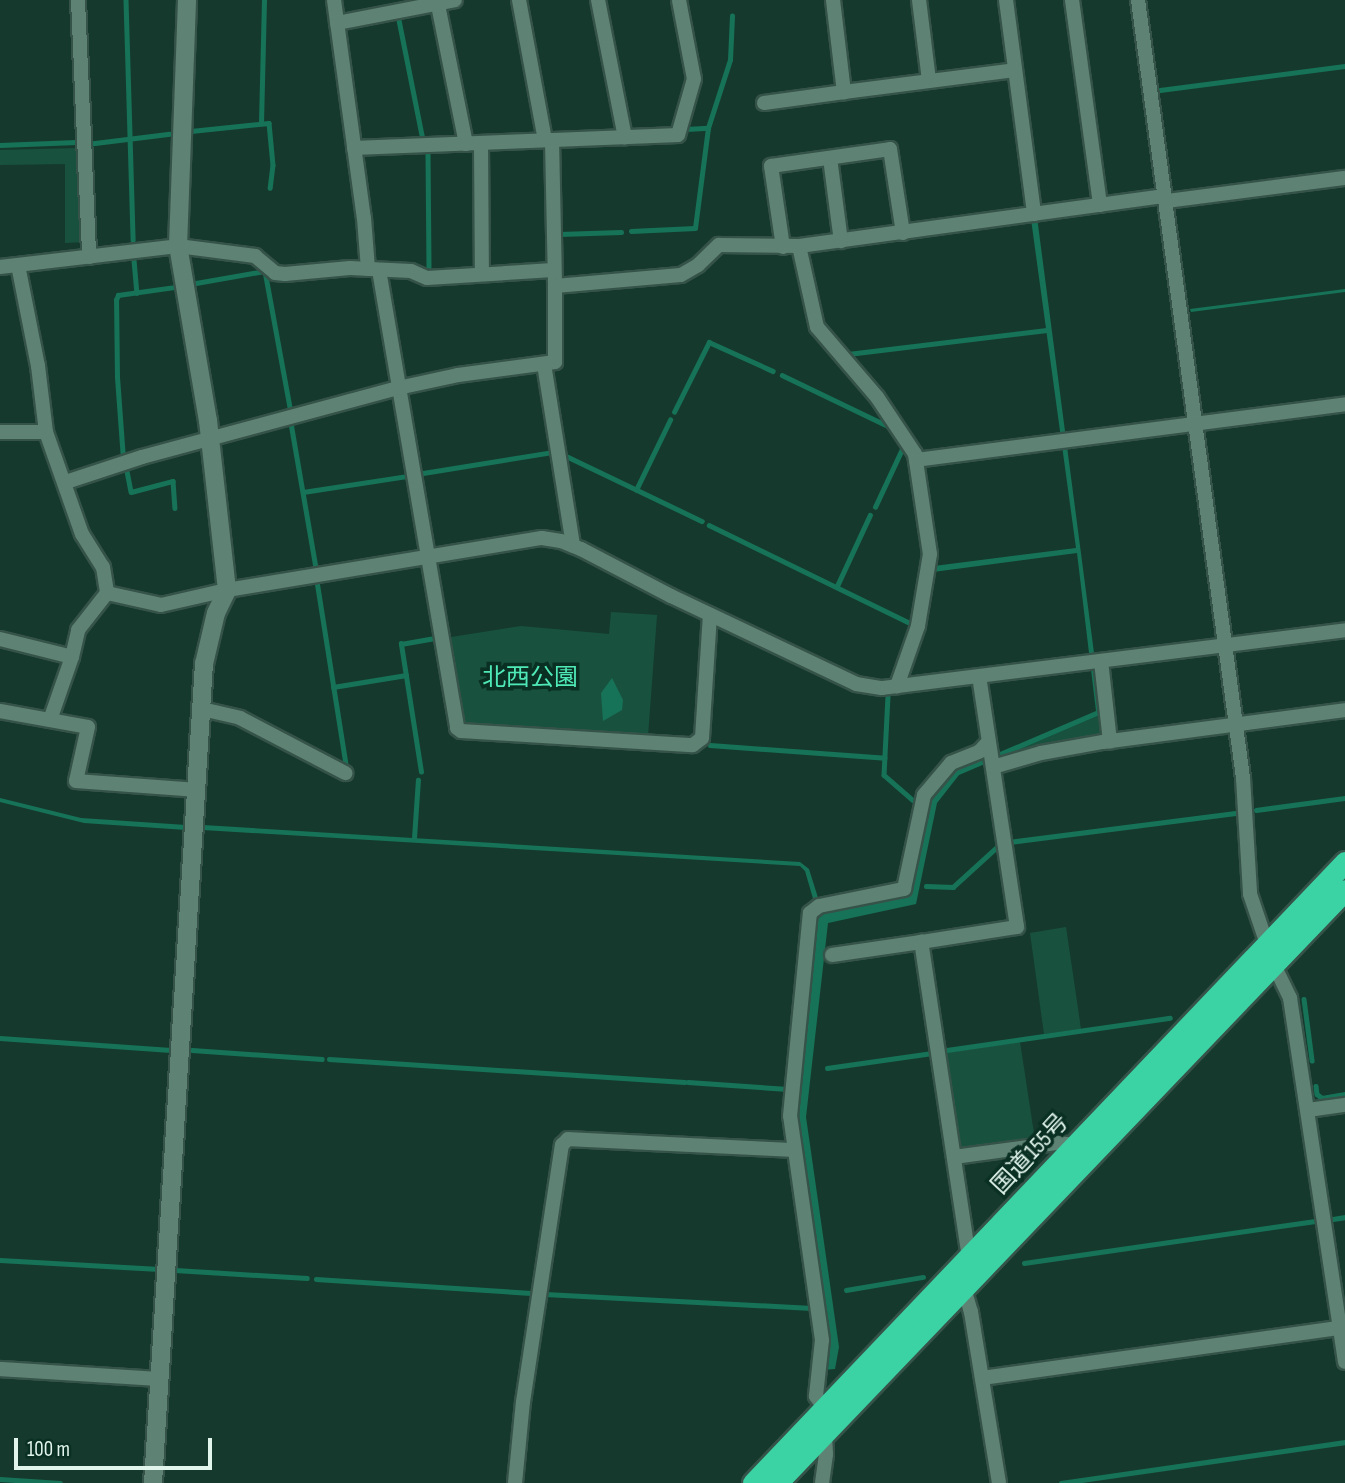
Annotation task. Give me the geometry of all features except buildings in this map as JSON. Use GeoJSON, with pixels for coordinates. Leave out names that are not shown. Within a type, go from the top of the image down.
{"type":"FeatureCollection","features":[{"type":"Feature","properties":{"kind":"highway","name":"国道155号"},"geometry":{"type":"LineString","coordinates":[[753,1483],[1345,862]]}},
{"type":"Feature","properties":{"kind":"highway","name":"国道155号"},"geometry":{"type":"LineString","coordinates":[[777,1483],[1345,890]]}},
{"type":"Feature","properties":{"kind":"street"},"geometry":{"type":"LineString","coordinates":[[78,0],[89,257]]}},
{"type":"Feature","properties":{"kind":"street"},"geometry":{"type":"LineString","coordinates":[[153,1483],[204,664],[216,613],[227,590],[210,439],[178,246],[187,0]]}},
{"type":"Feature","properties":{"kind":"street"},"geometry":{"type":"LineString","coordinates":[[334,0],[374,269],[398,388],[454,725],[461,731],[693,745],[702,738],[710,615]]}},
{"type":"Feature","properties":{"kind":"street"},"geometry":{"type":"LineString","coordinates":[[337,23],[455,0]]}},
{"type":"Feature","properties":{"kind":"street"},"geometry":{"type":"LineString","coordinates":[[66,482],[210,439],[398,388],[458,375],[555,362],[555,286],[548,140],[519,0]]}},
{"type":"Feature","properties":{"kind":"street"},"geometry":{"type":"LineString","coordinates":[[598,0],[625,137]]}},
{"type":"Feature","properties":{"kind":"street"},"geometry":{"type":"LineString","coordinates":[[354,148],[678,135],[694,79],[678,0]]}},
{"type":"Feature","properties":{"kind":"street"},"geometry":{"type":"LineString","coordinates":[[833,0],[844,92]]}},
{"type":"Feature","properties":{"kind":"street"},"geometry":{"type":"LineString","coordinates":[[919,0],[929,80]]}},
{"type":"Feature","properties":{"kind":"street"},"geometry":{"type":"LineString","coordinates":[[1006,0],[1034,214]]}},
{"type":"Feature","properties":{"kind":"street"},"geometry":{"type":"LineString","coordinates":[[1072,0],[1100,205]]}},
{"type":"Feature","properties":{"kind":"street"},"geometry":{"type":"LineString","coordinates":[[1138,0],[1243,778],[1250,894],[1274,965],[1290,998],[1343,1328],[1345,1362]]}},
{"type":"Feature","properties":{"kind":"street"},"geometry":{"type":"LineString","coordinates":[[437,2],[466,144]]}},
{"type":"Feature","properties":{"kind":"street"},"geometry":{"type":"LineString","coordinates":[[764,103],[1015,70]]}},
{"type":"Feature","properties":{"kind":"street"},"geometry":{"type":"LineString","coordinates":[[481,144],[482,273]]}},
{"type":"Feature","properties":{"kind":"street"},"geometry":{"type":"LineString","coordinates":[[783,247],[771,166],[890,149],[902,233]]}},
{"type":"Feature","properties":{"kind":"street"},"geometry":{"type":"LineString","coordinates":[[830,158],[841,241]]}},
{"type":"Feature","properties":{"kind":"street"},"geometry":{"type":"LineString","coordinates":[[555,286],[681,275],[698,265],[719,245],[799,246],[1100,205],[1345,178]]}},
{"type":"Feature","properties":{"kind":"street"},"geometry":{"type":"LineString","coordinates":[[0,267],[178,246],[255,256],[275,273],[285,274],[374,269],[411,271],[427,278],[553,270]]}},
{"type":"Feature","properties":{"kind":"street"},"geometry":{"type":"LineString","coordinates":[[799,246],[817,327],[877,397],[916,460],[930,554],[918,626],[897,686]]}},
{"type":"Feature","properties":{"kind":"street"},"geometry":{"type":"LineString","coordinates":[[18,265],[38,366],[46,432],[66,482],[82,534],[103,567],[107,593],[78,630],[72,657],[50,720]]}},
{"type":"Feature","properties":{"kind":"street"},"geometry":{"type":"LineString","coordinates":[[544,364],[573,546]]}},
{"type":"Feature","properties":{"kind":"street"},"geometry":{"type":"LineString","coordinates":[[916,460],[1345,404]]}},
{"type":"Feature","properties":{"kind":"street"},"geometry":{"type":"LineString","coordinates":[[0,432],[46,432]]}},
{"type":"Feature","properties":{"kind":"street"},"geometry":{"type":"LineString","coordinates":[[107,593],[161,605],[227,590],[542,538],[573,546],[856,684],[881,688],[1345,630]]}},
{"type":"Feature","properties":{"kind":"street"},"geometry":{"type":"LineString","coordinates":[[0,639],[72,657]]}},
{"type":"Feature","properties":{"kind":"street"},"geometry":{"type":"LineString","coordinates":[[1095,662],[1111,741]]}},
{"type":"Feature","properties":{"kind":"street"},"geometry":{"type":"LineString","coordinates":[[832,955],[1017,927],[979,677]]}},
{"type":"Feature","properties":{"kind":"street"},"geometry":{"type":"LineString","coordinates":[[202,709],[240,718],[345,773]]}},
{"type":"Feature","properties":{"kind":"street"},"geometry":{"type":"LineString","coordinates":[[825,1409],[816,1396],[822,1340],[790,1116],[810,913],[819,906],[904,889],[923,795],[951,763],[980,751],[991,756],[1041,753],[1345,710]]}},
{"type":"Feature","properties":{"kind":"street"},"geometry":{"type":"LineString","coordinates":[[0,711],[88,727],[76,780],[198,790]]}},
{"type":"Feature","properties":{"kind":"street"},"geometry":{"type":"LineString","coordinates":[[921,942],[969,1258]]}},
{"type":"Feature","properties":{"kind":"street"},"geometry":{"type":"LineString","coordinates":[[1308,1110],[1345,1105]]}},
{"type":"Feature","properties":{"kind":"street"},"geometry":{"type":"LineString","coordinates":[[515,1483],[523,1402],[562,1145],[568,1139],[794,1150]]}},
{"type":"Feature","properties":{"kind":"street"},"geometry":{"type":"LineString","coordinates":[[954,1157],[1058,1143],[1075,1145]]}},
{"type":"Feature","properties":{"kind":"street"},"geometry":{"type":"LineString","coordinates":[[964,1288],[971,1312],[999,1483]]}},
{"type":"Feature","properties":{"kind":"street"},"geometry":{"type":"LineString","coordinates":[[982,1378],[1343,1328]]}},
{"type":"Feature","properties":{"kind":"street"},"geometry":{"type":"LineString","coordinates":[[0,1368],[160,1379]]}},
{"type":"Feature","properties":{"kind":"street"},"geometry":{"type":"LineString","coordinates":[[822,1483],[827,1454],[825,1433]]}},
{"type":"Feature","properties":{"kind":"green space"},"geometry":{"type":"Polygon","coordinates":[[[80,148],[84,242],[65,243],[65,164],[0,165],[0,150],[80,148]]]}},
{"type":"Feature","properties":{"kind":"green space","name":"北西公園"},"geometry":{"type":"Polygon","coordinates":[[[611,612],[657,615],[648,736],[465,726],[459,721],[445,638],[521,626],[609,634],[611,612]]]}},
{"type":"Feature","properties":{"kind":"green space"},"geometry":{"type":"Polygon","coordinates":[[[1102,714],[1107,737],[996,759],[1102,714]]]}},
{"type":"Feature","properties":{"kind":"green space"},"geometry":{"type":"Polygon","coordinates":[[[1066,927],[1081,1029],[1044,1034],[1030,933],[1066,927]]]}},
{"type":"Feature","properties":{"kind":"green space"},"geometry":{"type":"Polygon","coordinates":[[[1020,1042],[1035,1140],[964,1151],[959,1148],[945,1053],[1020,1042]]]}},
{"type":"Feature","properties":{"kind":"shaded area"},"geometry":{"type":"Polygon","coordinates":[[[1037,217],[1102,714],[959,775],[937,803],[916,904],[828,923],[806,1117],[839,1347],[835,1369],[823,1370],[793,1118],[814,913],[908,896],[927,804],[951,773],[1096,711],[1077,553],[933,572],[934,566],[1076,548],[1031,219],[1037,217]]]}},
{"type":"Feature","properties":{"kind":"shaded area"},"geometry":{"type":"Polygon","coordinates":[[[1345,289],[1345,292],[1191,312],[1190,309],[1345,289]]]}},
{"type":"Feature","properties":{"kind":"shaded area"},"geometry":{"type":"Polygon","coordinates":[[[612,678],[623,700],[622,710],[603,721],[601,693],[612,678]]]}},
{"type":"Feature","properties":{"kind":"shaded area"},"geometry":{"type":"Polygon","coordinates":[[[0,798],[81,818],[186,825],[186,830],[84,823],[0,802],[0,798]]]}},
{"type":"Feature","properties":{"kind":"shaded area"},"geometry":{"type":"Polygon","coordinates":[[[203,825],[800,862],[809,869],[819,901],[814,902],[805,871],[800,866],[203,830],[203,825]]]}},
{"type":"Feature","properties":{"kind":"waterway"},"geometry":{"type":"LineString","coordinates":[[126,0],[133,240]]}},
{"type":"Feature","properties":{"kind":"waterway"},"geometry":{"type":"LineString","coordinates":[[261,123],[264,0]]}},
{"type":"Feature","properties":{"kind":"waterway"},"geometry":{"type":"LineString","coordinates":[[398,15],[423,140]]}},
{"type":"Feature","properties":{"kind":"waterway"},"geometry":{"type":"LineString","coordinates":[[631,231],[695,228],[708,128],[730,60],[732,16]]}},
{"type":"Feature","properties":{"kind":"waterway"},"geometry":{"type":"LineString","coordinates":[[1160,90],[1345,66]]}},
{"type":"Feature","properties":{"kind":"waterway"},"geometry":{"type":"LineString","coordinates":[[191,131],[269,123],[273,165],[270,188]]}},
{"type":"Feature","properties":{"kind":"waterway"},"geometry":{"type":"LineString","coordinates":[[686,129],[708,128]]}},
{"type":"Feature","properties":{"kind":"waterway"},"geometry":{"type":"LineString","coordinates":[[87,144],[169,134]]}},
{"type":"Feature","properties":{"kind":"waterway"},"geometry":{"type":"LineString","coordinates":[[0,145],[76,142]]}},
{"type":"Feature","properties":{"kind":"waterway"},"geometry":{"type":"LineString","coordinates":[[428,152],[429,271]]}},
{"type":"Feature","properties":{"kind":"waterway"},"geometry":{"type":"LineString","coordinates":[[560,238],[559,234],[621,232]]}},
{"type":"Feature","properties":{"kind":"waterway"},"geometry":{"type":"LineString","coordinates":[[134,260],[137,293]]}},
{"type":"Feature","properties":{"kind":"waterway"},"geometry":{"type":"LineString","coordinates":[[196,283],[265,271],[291,413]]}},
{"type":"Feature","properties":{"kind":"waterway"},"geometry":{"type":"LineString","coordinates":[[123,459],[117,377],[116,300],[118,295],[175,287]]}},
{"type":"Feature","properties":{"kind":"waterway"},"geometry":{"type":"LineString","coordinates":[[848,354],[1047,330]]}},
{"type":"Feature","properties":{"kind":"waterway"},"geometry":{"type":"LineString","coordinates":[[674,412],[709,342],[773,371]]}},
{"type":"Feature","properties":{"kind":"waterway"},"geometry":{"type":"LineString","coordinates":[[782,375],[890,427]]}},
{"type":"Feature","properties":{"kind":"waterway"},"geometry":{"type":"LineString","coordinates":[[636,490],[670,420]]}},
{"type":"Feature","properties":{"kind":"waterway"},"geometry":{"type":"LineString","coordinates":[[291,423],[316,567]]}},
{"type":"Feature","properties":{"kind":"waterway"},"geometry":{"type":"LineString","coordinates":[[875,507],[903,447]]}},
{"type":"Feature","properties":{"kind":"waterway"},"geometry":{"type":"LineString","coordinates":[[417,474],[553,452]]}},
{"type":"Feature","properties":{"kind":"waterway"},"geometry":{"type":"LineString","coordinates":[[562,454],[702,521]]}},
{"type":"Feature","properties":{"kind":"waterway"},"geometry":{"type":"LineString","coordinates":[[126,466],[131,492],[173,481],[175,508]]}},
{"type":"Feature","properties":{"kind":"waterway"},"geometry":{"type":"LineString","coordinates":[[303,492],[408,476]]}},
{"type":"Feature","properties":{"kind":"waterway"},"geometry":{"type":"LineString","coordinates":[[837,586],[870,515]]}},
{"type":"Feature","properties":{"kind":"waterway"},"geometry":{"type":"LineString","coordinates":[[709,525],[912,624]]}},
{"type":"Feature","properties":{"kind":"waterway"},"geometry":{"type":"LineString","coordinates":[[317,581],[347,770]]}},
{"type":"Feature","properties":{"kind":"waterway"},"geometry":{"type":"LineString","coordinates":[[421,772],[401,644],[434,638]]}},
{"type":"Feature","properties":{"kind":"waterway"},"geometry":{"type":"LineString","coordinates":[[333,687],[406,675]]}},
{"type":"Feature","properties":{"kind":"waterway"},"geometry":{"type":"LineString","coordinates":[[888,696],[884,775],[913,800]]}},
{"type":"Feature","properties":{"kind":"waterway"},"geometry":{"type":"LineString","coordinates":[[710,745],[885,758]]}},
{"type":"Feature","properties":{"kind":"waterway"},"geometry":{"type":"LineString","coordinates":[[414,838],[418,780]]}},
{"type":"Feature","properties":{"kind":"waterway"},"geometry":{"type":"LineString","coordinates":[[1256,810],[1345,798]]}},
{"type":"Feature","properties":{"kind":"waterway"},"geometry":{"type":"LineString","coordinates":[[1009,842],[1235,813]]}},
{"type":"Feature","properties":{"kind":"waterway"},"geometry":{"type":"LineString","coordinates":[[926,886],[953,887],[999,845]]}},
{"type":"Feature","properties":{"kind":"waterway"},"geometry":{"type":"LineString","coordinates":[[1304,999],[1312,1060]]}},
{"type":"Feature","properties":{"kind":"waterway"},"geometry":{"type":"LineString","coordinates":[[947,1050],[1170,1018]]}},
{"type":"Feature","properties":{"kind":"waterway"},"geometry":{"type":"LineString","coordinates":[[0,1038],[171,1050]]}},
{"type":"Feature","properties":{"kind":"waterway"},"geometry":{"type":"LineString","coordinates":[[192,1050],[322,1059]]}},
{"type":"Feature","properties":{"kind":"waterway"},"geometry":{"type":"LineString","coordinates":[[827,1068],[932,1053]]}},
{"type":"Feature","properties":{"kind":"waterway"},"geometry":{"type":"LineString","coordinates":[[329,1059],[684,1082]]}},
{"type":"Feature","properties":{"kind":"waterway"},"geometry":{"type":"LineString","coordinates":[[688,1082],[788,1089]]}},
{"type":"Feature","properties":{"kind":"waterway"},"geometry":{"type":"LineString","coordinates":[[1316,1086],[1317,1094],[1322,1098],[1345,1094]]}},
{"type":"Feature","properties":{"kind":"waterway"},"geometry":{"type":"LineString","coordinates":[[1333,1219],[1345,1217]]}},
{"type":"Feature","properties":{"kind":"waterway"},"geometry":{"type":"LineString","coordinates":[[1024,1263],[1315,1221]]}},
{"type":"Feature","properties":{"kind":"waterway"},"geometry":{"type":"LineString","coordinates":[[0,1260],[159,1269]]}},
{"type":"Feature","properties":{"kind":"waterway"},"geometry":{"type":"LineString","coordinates":[[175,1270],[307,1278]]}},
{"type":"Feature","properties":{"kind":"waterway"},"geometry":{"type":"LineString","coordinates":[[846,1290],[923,1277]]}},
{"type":"Feature","properties":{"kind":"waterway"},"geometry":{"type":"LineString","coordinates":[[316,1279],[531,1293]]}},
{"type":"Feature","properties":{"kind":"waterway"},"geometry":{"type":"LineString","coordinates":[[545,1294],[812,1308]]}},
{"type":"Feature","properties":{"kind":"waterway"},"geometry":{"type":"LineString","coordinates":[[1061,1483],[1345,1442]]}},
{"type":"Feature","properties":{"kind":"waterway"},"geometry":{"type":"LineString","coordinates":[[0,1479],[60,1483]]}}]}
